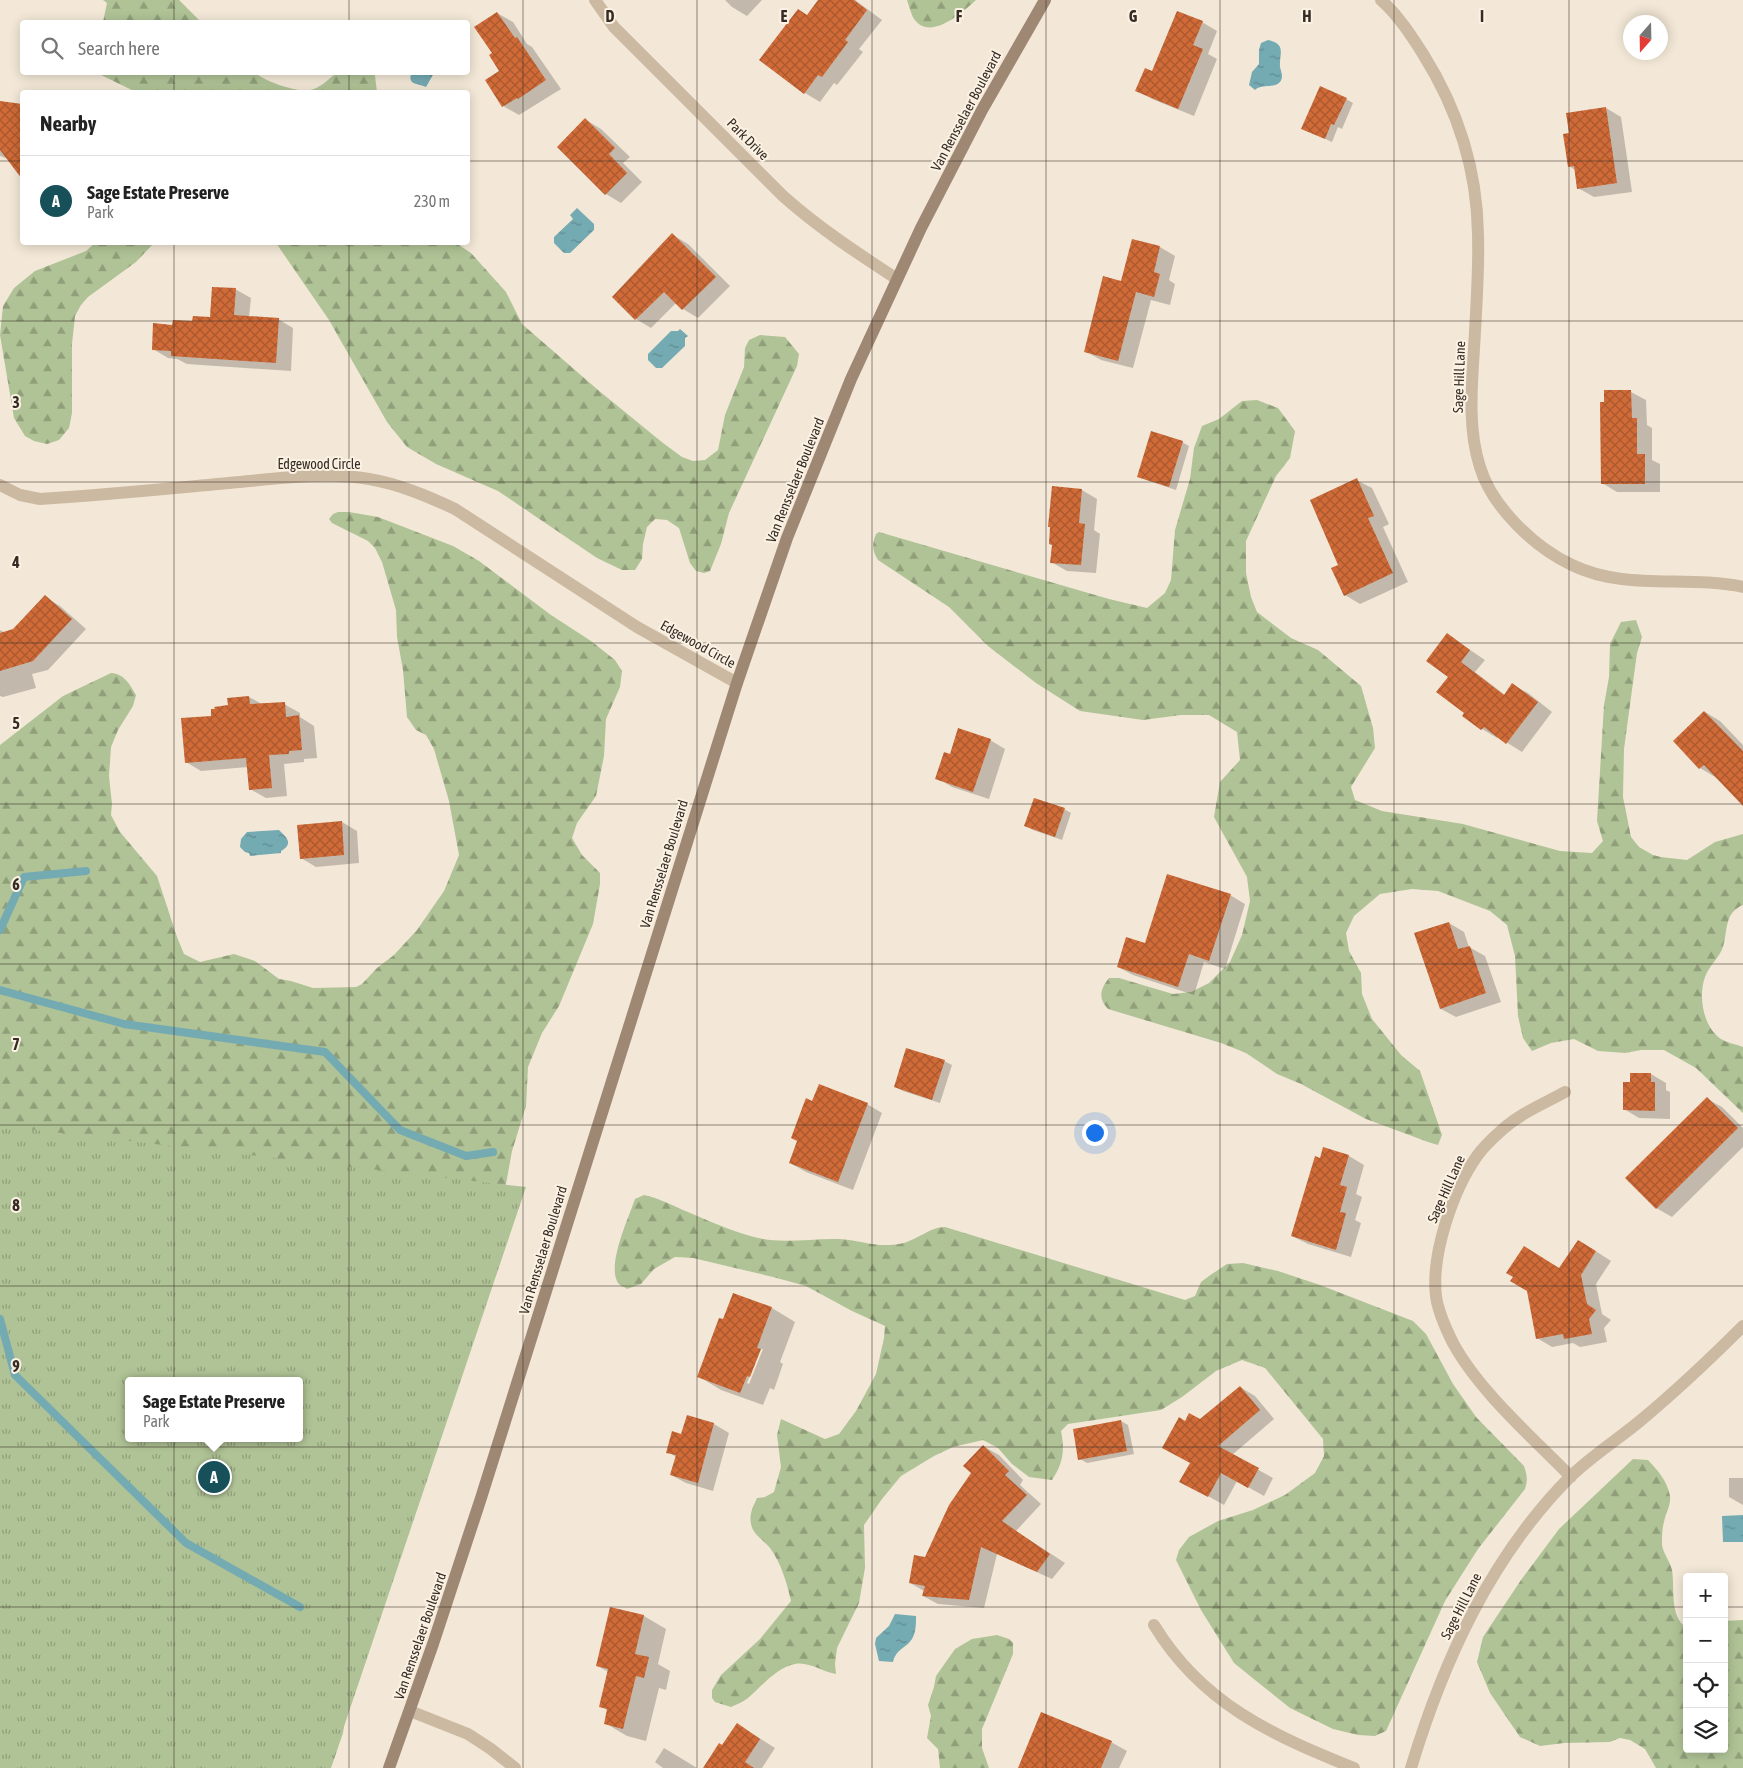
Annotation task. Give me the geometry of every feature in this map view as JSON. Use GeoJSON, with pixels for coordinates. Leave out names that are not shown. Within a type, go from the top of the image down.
{"type":"FeatureCollection","features":[{"type":"Feature","properties":{"kind":"main road","name":"Van Rensselaer Boulevard"},"geometry":{"type":"LineString","coordinates":[[389,1768],[481,1498],[761,610],[851,379],[897,280],[969,135],[1045,0]]}},
{"type":"Feature","properties":{"kind":"street","name":"Park Drive"},"geometry":{"type":"LineString","coordinates":[[595,0],[614,27],[783,196],[842,244],[897,280]]}},
{"type":"Feature","properties":{"kind":"street","name":"Sage Hill Lane"},"geometry":{"type":"LineString","coordinates":[[1381,0],[1411,35],[1432,67],[1449,101],[1469,161],[1476,199],[1478,233],[1472,389],[1473,433],[1480,468],[1494,495],[1521,528],[1539,545],[1556,557],[1589,573],[1650,582],[1700,581],[1743,587]]}},
{"type":"Feature","properties":{"kind":"street","name":"Edgewood Circle"},"geometry":{"type":"LineString","coordinates":[[0,485],[20,495],[40,499],[287,478],[341,477],[367,479],[399,486],[428,496],[455,509],[637,627],[737,683]]}},
{"type":"Feature","properties":{"kind":"street","name":"Sage Hill Lane"},"geometry":{"type":"LineString","coordinates":[[1565,1092],[1532,1109],[1505,1127],[1478,1154],[1471,1165],[1456,1198],[1441,1239],[1436,1278],[1436,1295],[1443,1320],[1467,1366],[1492,1395],[1571,1477]]}},
{"type":"Feature","properties":{"kind":"street","name":"Sage Hill Lane"},"geometry":{"type":"LineString","coordinates":[[1411,1768],[1420,1738],[1453,1653],[1469,1619],[1485,1588],[1534,1516],[1571,1477],[1664,1400],[1743,1326]]}},
{"type":"Feature","properties":{"kind":"street"},"geometry":{"type":"LineString","coordinates":[[1154,1625],[1194,1677],[1220,1700],[1250,1720],[1288,1740],[1354,1768]]}},
{"type":"Feature","properties":{"kind":"street"},"geometry":{"type":"LineString","coordinates":[[410,1711],[468,1734],[515,1768]]}},
{"type":"Feature","properties":{"kind":"green space"},"geometry":{"type":"Polygon","coordinates":[[[103,0],[179,0],[199,20],[103,20],[107,3],[103,0]]]}},
{"type":"Feature","properties":{"kind":"green space"},"geometry":{"type":"Polygon","coordinates":[[[907,0],[976,0],[946,23],[929,27],[921,25],[914,19],[907,0]]]}},
{"type":"Feature","properties":{"kind":"green space"},"geometry":{"type":"Polygon","coordinates":[[[101,75],[259,75],[281,86],[297,90],[132,90],[101,75]]]}},
{"type":"Feature","properties":{"kind":"green space"},"geometry":{"type":"Polygon","coordinates":[[[334,75],[375,76],[377,90],[310,90],[317,88],[334,75]]]}},
{"type":"Feature","properties":{"kind":"green space"},"geometry":{"type":"Polygon","coordinates":[[[93,245],[152,245],[136,262],[88,297],[81,305],[75,316],[72,344],[72,413],[69,428],[59,440],[47,444],[34,441],[25,436],[14,418],[0,335],[3,306],[14,288],[35,271],[86,251],[93,245]]]}},
{"type":"Feature","properties":{"kind":"green space"},"geometry":{"type":"Polygon","coordinates":[[[277,245],[459,245],[471,253],[506,292],[522,324],[663,443],[682,457],[693,461],[705,460],[718,450],[725,415],[744,367],[745,348],[749,340],[760,335],[785,337],[799,354],[797,366],[729,513],[721,544],[710,571],[704,573],[696,571],[690,563],[679,528],[667,520],[655,519],[647,527],[642,559],[635,570],[622,570],[597,558],[498,491],[436,464],[407,447],[387,422],[329,320],[277,245]]]}},
{"type":"Feature","properties":{"kind":"green space"},"geometry":{"type":"Polygon","coordinates":[[[1257,400],[1278,408],[1295,431],[1290,458],[1276,476],[1246,541],[1246,573],[1251,597],[1257,612],[1291,638],[1318,650],[1361,686],[1373,728],[1375,748],[1351,787],[1355,800],[1382,811],[1463,824],[1560,851],[1592,853],[1603,841],[1597,821],[1604,705],[1609,677],[1610,644],[1621,622],[1636,620],[1642,637],[1637,653],[1624,749],[1623,797],[1631,837],[1639,847],[1653,855],[1687,860],[1715,842],[1743,834],[1743,905],[1737,908],[1730,917],[1723,947],[1705,977],[1702,1002],[1706,1019],[1715,1034],[1723,1040],[1743,1047],[1743,1113],[1696,1068],[1664,1050],[1641,1050],[1625,1053],[1598,1051],[1574,1039],[1551,1043],[1532,1051],[1523,1038],[1518,1016],[1515,956],[1507,925],[1490,911],[1438,891],[1412,889],[1380,894],[1354,916],[1346,933],[1349,951],[1361,973],[1362,994],[1372,1019],[1401,1055],[1420,1071],[1442,1135],[1438,1145],[1366,1119],[1301,1084],[1277,1074],[1246,1053],[1221,1043],[1108,1009],[1105,1005],[1101,994],[1109,978],[1119,978],[1173,994],[1191,992],[1209,983],[1230,962],[1242,935],[1250,901],[1247,877],[1214,817],[1220,782],[1240,760],[1237,732],[1209,715],[1181,715],[1143,720],[1080,711],[1036,683],[988,646],[949,607],[878,560],[873,547],[874,541],[876,534],[879,532],[1109,599],[1147,608],[1165,593],[1171,580],[1175,530],[1190,479],[1194,448],[1202,426],[1219,419],[1242,401],[1257,400]]]}},
{"type":"Feature","properties":{"kind":"green space"},"geometry":{"type":"Polygon","coordinates":[[[338,512],[378,517],[453,546],[479,561],[615,660],[622,671],[620,687],[606,719],[604,756],[596,796],[577,823],[572,838],[582,855],[600,873],[593,924],[559,1006],[542,1033],[528,1067],[526,1106],[512,1151],[504,1195],[347,1706],[343,1733],[331,1768],[0,1768],[0,745],[63,696],[111,673],[120,675],[136,695],[133,706],[118,730],[111,747],[109,776],[112,804],[111,815],[120,832],[157,876],[184,954],[200,962],[234,954],[255,961],[279,979],[313,988],[356,987],[362,984],[377,968],[394,955],[417,930],[444,891],[459,855],[449,801],[434,749],[426,735],[416,730],[407,717],[403,670],[397,637],[396,610],[382,562],[375,548],[368,541],[332,523],[329,519],[338,512]]]}},
{"type":"Feature","properties":{"kind":"green space"},"geometry":{"type":"Polygon","coordinates":[[[0,1126],[526,1187],[330,1768],[0,1768],[0,1126]]]}},
{"type":"Feature","properties":{"kind":"green space"},"geometry":{"type":"Polygon","coordinates":[[[644,1195],[664,1201],[730,1229],[768,1240],[839,1239],[891,1245],[912,1240],[934,1229],[945,1227],[1185,1300],[1195,1296],[1201,1282],[1227,1264],[1243,1263],[1278,1271],[1413,1321],[1426,1334],[1453,1384],[1476,1417],[1524,1466],[1527,1483],[1525,1489],[1478,1549],[1445,1601],[1386,1731],[1375,1736],[1358,1735],[1333,1729],[1290,1708],[1234,1663],[1201,1610],[1176,1560],[1179,1550],[1189,1537],[1218,1521],[1253,1510],[1285,1495],[1315,1473],[1324,1456],[1323,1439],[1265,1368],[1242,1360],[1216,1371],[1182,1397],[1161,1410],[1068,1424],[1061,1431],[1062,1457],[1059,1468],[1052,1480],[1029,1477],[1012,1464],[998,1448],[983,1440],[953,1447],[901,1476],[864,1525],[865,1568],[859,1603],[837,1648],[836,1674],[810,1665],[795,1664],[775,1673],[740,1703],[731,1707],[715,1702],[712,1698],[712,1690],[721,1675],[760,1639],[791,1601],[777,1560],[770,1548],[752,1528],[751,1520],[757,1498],[765,1497],[774,1492],[781,1467],[777,1435],[781,1419],[825,1439],[839,1434],[856,1411],[876,1374],[885,1326],[852,1311],[806,1286],[693,1258],[675,1257],[654,1269],[641,1284],[627,1289],[620,1285],[616,1278],[616,1256],[623,1230],[635,1199],[644,1195]]]}},
{"type":"Feature","properties":{"kind":"green space"},"geometry":{"type":"Polygon","coordinates":[[[1633,1459],[1648,1460],[1659,1472],[1669,1490],[1670,1496],[1663,1527],[1662,1545],[1672,1570],[1675,1610],[1677,1617],[1683,1625],[1683,1753],[1728,1753],[1728,1621],[1743,1620],[1743,1768],[1656,1768],[1645,1749],[1630,1740],[1620,1738],[1610,1742],[1564,1743],[1540,1746],[1520,1737],[1490,1693],[1477,1662],[1483,1637],[1521,1580],[1559,1529],[1633,1459]]]}},
{"type":"Feature","properties":{"kind":"green space"},"geometry":{"type":"Polygon","coordinates":[[[997,1635],[1009,1639],[1013,1643],[1013,1654],[982,1729],[982,1748],[989,1768],[940,1768],[938,1749],[927,1738],[931,1716],[928,1705],[936,1676],[955,1649],[972,1639],[997,1635]]]}},
{"type":"Feature","properties":{"kind":"water"},"geometry":{"type":"Polygon","coordinates":[[[1268,40],[1278,44],[1280,47],[1282,78],[1277,84],[1255,90],[1249,85],[1252,72],[1259,64],[1261,43],[1268,40]]]}},
{"type":"Feature","properties":{"kind":"water"},"geometry":{"type":"Polygon","coordinates":[[[433,75],[426,87],[414,83],[411,76],[433,75]]]}},
{"type":"Feature","properties":{"kind":"water"},"geometry":{"type":"Polygon","coordinates":[[[577,208],[594,224],[594,230],[570,253],[564,253],[554,243],[554,237],[573,219],[570,215],[577,208]]]}},
{"type":"Feature","properties":{"kind":"water"},"geometry":{"type":"Polygon","coordinates":[[[680,329],[688,336],[685,338],[685,346],[662,368],[656,368],[648,360],[648,354],[671,331],[678,331],[680,329]]]}},
{"type":"Feature","properties":{"kind":"water"},"geometry":{"type":"Polygon","coordinates":[[[279,830],[288,840],[281,853],[250,856],[249,853],[240,847],[241,839],[247,832],[279,830]]]}},
{"type":"Feature","properties":{"kind":"water"},"geometry":{"type":"Polygon","coordinates":[[[1743,1515],[1743,1542],[1723,1542],[1722,1516],[1743,1515]]]}},
{"type":"Feature","properties":{"kind":"water"},"geometry":{"type":"Polygon","coordinates":[[[895,1614],[916,1616],[914,1635],[911,1641],[897,1653],[893,1662],[879,1661],[875,1644],[876,1638],[889,1626],[895,1614]]]}},
{"type":"Feature","properties":{"kind":"building"},"geometry":{"type":"Polygon","coordinates":[[[818,0],[854,0],[867,10],[845,40],[848,42],[822,77],[818,75],[804,94],[759,60],[798,9],[807,15],[818,0]]]}},
{"type":"Feature","properties":{"kind":"building"},"geometry":{"type":"Polygon","coordinates":[[[1177,11],[1203,21],[1193,45],[1203,49],[1178,109],[1135,91],[1145,68],[1152,71],[1177,11]]]}},
{"type":"Feature","properties":{"kind":"building"},"geometry":{"type":"Polygon","coordinates":[[[497,12],[515,38],[517,37],[546,80],[518,99],[502,107],[485,80],[499,71],[489,55],[492,53],[474,27],[497,12]]]}},
{"type":"Feature","properties":{"kind":"building"},"geometry":{"type":"Polygon","coordinates":[[[1320,86],[1347,98],[1334,125],[1331,124],[1325,139],[1301,129],[1320,86]]]}},
{"type":"Feature","properties":{"kind":"building"},"geometry":{"type":"Polygon","coordinates":[[[0,101],[20,104],[20,176],[0,150],[0,101]]]}},
{"type":"Feature","properties":{"kind":"building"},"geometry":{"type":"Polygon","coordinates":[[[1606,107],[1617,183],[1577,189],[1574,166],[1568,167],[1563,134],[1569,133],[1566,113],[1606,107]]]}},
{"type":"Feature","properties":{"kind":"building"},"geometry":{"type":"Polygon","coordinates":[[[585,118],[615,148],[609,154],[627,173],[605,195],[557,147],[585,118]]]}},
{"type":"Feature","properties":{"kind":"building"},"geometry":{"type":"Polygon","coordinates":[[[672,233],[716,277],[682,310],[664,292],[635,320],[612,297],[672,233]]]}},
{"type":"Feature","properties":{"kind":"building"},"geometry":{"type":"Polygon","coordinates":[[[1132,239],[1160,246],[1154,272],[1160,274],[1154,297],[1136,292],[1118,361],[1084,352],[1103,276],[1121,281],[1132,239]]]}},
{"type":"Feature","properties":{"kind":"building"},"geometry":{"type":"Polygon","coordinates":[[[212,287],[236,288],[234,315],[279,318],[276,363],[171,356],[171,351],[152,350],[153,323],[172,325],[173,320],[192,321],[193,316],[210,317],[212,287]]]}},
{"type":"Feature","properties":{"kind":"building"},"geometry":{"type":"Polygon","coordinates":[[[1604,390],[1631,390],[1632,418],[1637,418],[1637,454],[1645,454],[1645,484],[1601,484],[1600,402],[1604,402],[1604,390]]]}},
{"type":"Feature","properties":{"kind":"building"},"geometry":{"type":"Polygon","coordinates":[[[1151,431],[1183,441],[1169,487],[1137,477],[1151,431]]]}},
{"type":"Feature","properties":{"kind":"building"},"geometry":{"type":"Polygon","coordinates":[[[1357,478],[1374,516],[1368,518],[1393,573],[1344,596],[1331,568],[1338,565],[1310,500],[1357,478]]]}},
{"type":"Feature","properties":{"kind":"building"},"geometry":{"type":"Polygon","coordinates":[[[1052,486],[1082,489],[1079,523],[1085,524],[1081,565],[1050,563],[1052,545],[1049,544],[1050,527],[1048,527],[1052,486]]]}},
{"type":"Feature","properties":{"kind":"building"},"geometry":{"type":"Polygon","coordinates":[[[45,595],[72,619],[33,661],[0,671],[0,633],[13,629],[45,595]]]}},
{"type":"Feature","properties":{"kind":"building"},"geometry":{"type":"Polygon","coordinates":[[[1447,633],[1470,650],[1461,662],[1504,695],[1512,683],[1538,702],[1506,744],[1484,727],[1481,730],[1462,716],[1464,713],[1436,692],[1448,677],[1426,661],[1447,633]]]}},
{"type":"Feature","properties":{"kind":"building"},"geometry":{"type":"Polygon","coordinates":[[[249,696],[250,704],[285,702],[286,717],[299,715],[302,750],[289,751],[289,754],[269,755],[272,788],[249,790],[246,758],[185,763],[181,718],[211,716],[211,709],[215,709],[214,707],[228,705],[227,698],[249,696]]]}},
{"type":"Feature","properties":{"kind":"building"},"geometry":{"type":"Polygon","coordinates":[[[1704,711],[1743,751],[1743,806],[1704,765],[1699,769],[1673,741],[1704,711]]]}},
{"type":"Feature","properties":{"kind":"building"},"geometry":{"type":"Polygon","coordinates":[[[958,728],[991,739],[973,792],[935,779],[944,752],[950,754],[958,728]]]}},
{"type":"Feature","properties":{"kind":"building"},"geometry":{"type":"Polygon","coordinates":[[[1034,798],[1065,808],[1055,837],[1024,826],[1034,798]]]}},
{"type":"Feature","properties":{"kind":"building"},"geometry":{"type":"Polygon","coordinates":[[[342,821],[344,855],[300,859],[297,825],[342,821]]]}},
{"type":"Feature","properties":{"kind":"building"},"geometry":{"type":"Polygon","coordinates":[[[1167,874],[1231,894],[1209,961],[1189,954],[1178,987],[1117,967],[1126,937],[1145,943],[1167,874]]]}},
{"type":"Feature","properties":{"kind":"building"},"geometry":{"type":"Polygon","coordinates":[[[1449,922],[1458,949],[1470,946],[1486,993],[1440,1009],[1414,933],[1449,922]]]}},
{"type":"Feature","properties":{"kind":"building"},"geometry":{"type":"Polygon","coordinates":[[[906,1048],[945,1060],[932,1100],[894,1087],[906,1048]]]}},
{"type":"Feature","properties":{"kind":"building"},"geometry":{"type":"Polygon","coordinates":[[[1630,1073],[1651,1073],[1651,1082],[1655,1082],[1655,1111],[1623,1110],[1623,1082],[1630,1082],[1630,1073]]]}},
{"type":"Feature","properties":{"kind":"building"},"geometry":{"type":"Polygon","coordinates":[[[819,1084],[868,1103],[838,1182],[789,1163],[797,1141],[791,1138],[804,1103],[806,1098],[812,1101],[819,1084]]]}},
{"type":"Feature","properties":{"kind":"building"},"geometry":{"type":"Polygon","coordinates":[[[1707,1097],[1738,1128],[1656,1209],[1625,1178],[1707,1097]]]}},
{"type":"Feature","properties":{"kind":"building"},"geometry":{"type":"Polygon","coordinates":[[[1323,1147],[1349,1155],[1340,1185],[1347,1187],[1340,1212],[1346,1213],[1336,1250],[1291,1236],[1315,1156],[1320,1158],[1323,1147]]]}},
{"type":"Feature","properties":{"kind":"building"},"geometry":{"type":"Polygon","coordinates":[[[1578,1240],[1596,1251],[1581,1275],[1587,1304],[1596,1310],[1589,1319],[1592,1334],[1564,1339],[1563,1334],[1536,1339],[1527,1291],[1510,1281],[1513,1277],[1506,1273],[1524,1246],[1559,1268],[1578,1240]]]}},
{"type":"Feature","properties":{"kind":"building"},"geometry":{"type":"Polygon","coordinates":[[[733,1293],[772,1307],[757,1348],[761,1349],[750,1377],[747,1376],[740,1393],[697,1377],[719,1318],[723,1319],[733,1293]]]}},
{"type":"Feature","properties":{"kind":"building"},"geometry":{"type":"Polygon","coordinates":[[[1240,1386],[1260,1410],[1218,1446],[1259,1468],[1248,1488],[1221,1473],[1208,1497],[1179,1482],[1190,1463],[1162,1448],[1179,1417],[1185,1421],[1189,1413],[1200,1419],[1240,1386]]]}},
{"type":"Feature","properties":{"kind":"building"},"geometry":{"type":"Polygon","coordinates":[[[687,1415],[714,1423],[698,1483],[670,1475],[676,1455],[666,1453],[672,1431],[681,1434],[687,1415]]]}},
{"type":"Feature","properties":{"kind":"building"},"geometry":{"type":"Polygon","coordinates":[[[1121,1420],[1127,1451],[1078,1460],[1073,1429],[1121,1420]]]}},
{"type":"Feature","properties":{"kind":"building"},"geometry":{"type":"Polygon","coordinates":[[[983,1445],[1009,1471],[1005,1475],[1027,1495],[1002,1521],[1050,1554],[1037,1572],[981,1547],[969,1600],[922,1596],[925,1586],[909,1583],[914,1555],[925,1557],[949,1505],[971,1473],[963,1466],[983,1445]]]}},
{"type":"Feature","properties":{"kind":"building"},"geometry":{"type":"Polygon","coordinates":[[[610,1607],[644,1615],[635,1654],[649,1657],[644,1678],[636,1676],[623,1729],[604,1724],[607,1709],[599,1707],[608,1669],[596,1666],[610,1607]]]}},
{"type":"Feature","properties":{"kind":"building"},"geometry":{"type":"Polygon","coordinates":[[[1041,1712],[1112,1741],[1101,1768],[1018,1768],[1041,1712]]]}},
{"type":"Feature","properties":{"kind":"building"},"geometry":{"type":"Polygon","coordinates":[[[737,1723],[760,1739],[745,1762],[754,1768],[703,1768],[719,1743],[722,1745],[737,1723]]]}},
{"type":"Feature","properties":{"kind":"waterway"},"geometry":{"type":"LineString","coordinates":[[0,930],[24,877],[86,871]]}},
{"type":"Feature","properties":{"kind":"waterway"},"geometry":{"type":"LineString","coordinates":[[0,990],[124,1024],[325,1052],[400,1130],[466,1156],[493,1152]]}},
{"type":"Feature","properties":{"kind":"waterway"},"geometry":{"type":"LineString","coordinates":[[0,1319],[15,1375],[186,1543],[300,1607]]}},
{"type":"Feature","properties":{"kind":"place","name":"Sage Estate Preserve"},"geometry":{"type":"Point","coordinates":[214,1477]}}]}
